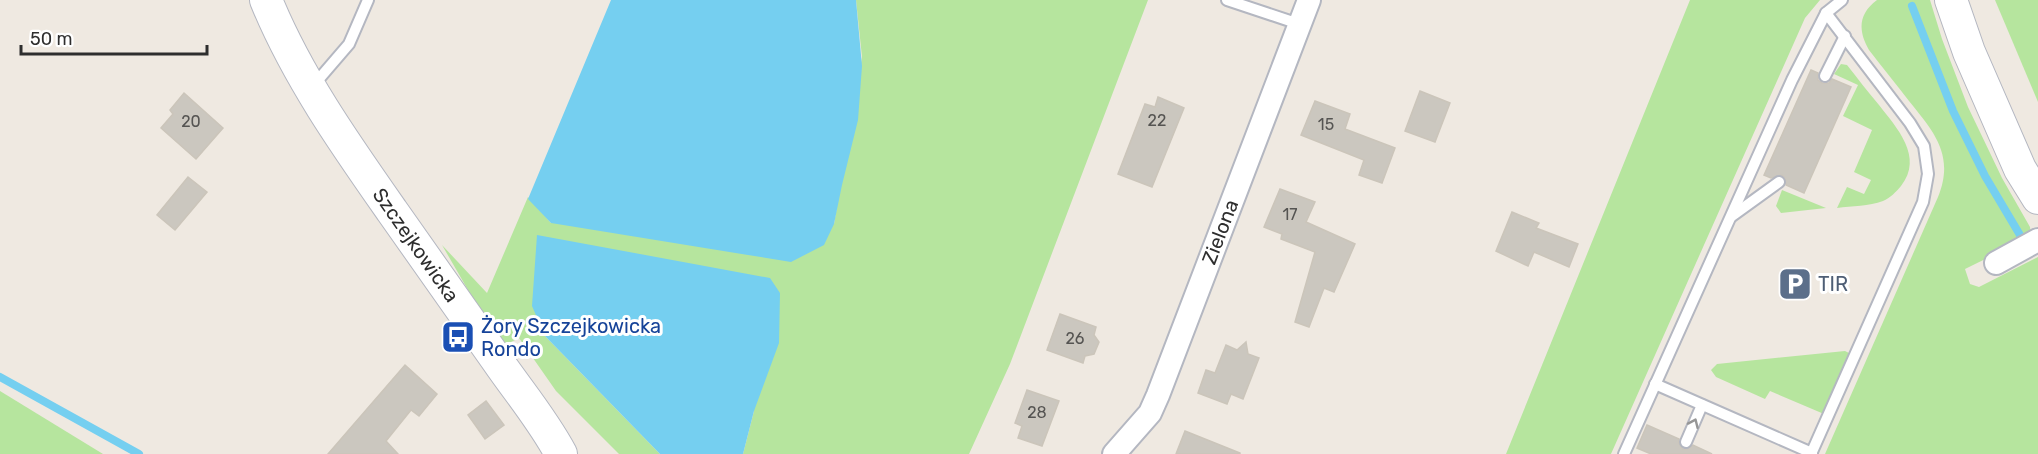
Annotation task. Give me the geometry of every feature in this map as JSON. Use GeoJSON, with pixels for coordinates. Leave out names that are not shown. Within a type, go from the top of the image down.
{"type":"FeatureCollection","features":[{"type":"Feature","properties":{"kind":"street","name":"Szczejkowicka"},"geometry":{"type":"LineString","coordinates":[[266,0],[282,35],[311,87],[354,157],[554,441],[581,454]]}},
{"type":"Feature","properties":{"kind":"street","name":"Zielona"},"geometry":{"type":"LineString","coordinates":[[1114,454],[1150,413],[1158,395],[1309,0]]}},
{"type":"Feature","properties":{"kind":"street"},"geometry":{"type":"LineString","coordinates":[[1951,0],[1968,52],[2020,169],[2038,198]]}},
{"type":"Feature","properties":{"kind":"street"},"geometry":{"type":"LineString","coordinates":[[1996,263],[2038,240]]}},
{"type":"Feature","properties":{"kind":"lane"},"geometry":{"type":"LineString","coordinates":[[311,87],[349,44],[368,0]]}},
{"type":"Feature","properties":{"kind":"lane"},"geometry":{"type":"LineString","coordinates":[[1227,0],[1299,24]]}},
{"type":"Feature","properties":{"kind":"lane"},"geometry":{"type":"LineString","coordinates":[[1624,454],[1792,80],[1826,13],[1842,0]]}},
{"type":"Feature","properties":{"kind":"lane"},"geometry":{"type":"LineString","coordinates":[[1655,384],[1812,453],[1923,202],[1928,174],[1924,146],[1910,123],[1826,13]]}},
{"type":"Feature","properties":{"kind":"lane"},"geometry":{"type":"LineString","coordinates":[[1825,76],[1845,36]]}},
{"type":"Feature","properties":{"kind":"lane"},"geometry":{"type":"LineString","coordinates":[[1730,218],[1779,182]]}},
{"type":"Feature","properties":{"kind":"lane"},"geometry":{"type":"LineString","coordinates":[[1686,442],[1702,405]]}},
{"type":"Feature","properties":{"kind":"green space"},"geometry":{"type":"Polygon","coordinates":[[[856,0],[1148,0],[1010,364],[969,454],[743,454],[754,411],[545,336],[660,454],[619,454],[556,391],[519,338],[501,347],[442,245],[487,293],[528,197],[551,223],[834,224],[862,57],[856,0]]]}},
{"type":"Feature","properties":{"kind":"green space"},"geometry":{"type":"Polygon","coordinates":[[[1690,0],[1820,0],[1805,18],[1611,454],[1506,454],[1690,0]]]}},
{"type":"Feature","properties":{"kind":"green space"},"geometry":{"type":"Polygon","coordinates":[[[1877,0],[1930,0],[1968,107],[2002,178],[2030,227],[2031,235],[2026,239],[1965,269],[1970,284],[1979,287],[2038,257],[2038,454],[1825,454],[1943,182],[1943,156],[1934,134],[1865,43],[1862,30],[1863,17],[1877,0]]]}},
{"type":"Feature","properties":{"kind":"green space"},"geometry":{"type":"Polygon","coordinates":[[[1995,0],[2038,0],[2038,102],[1995,0]]]}},
{"type":"Feature","properties":{"kind":"green space"},"geometry":{"type":"Polygon","coordinates":[[[1841,64],[1847,65],[1900,133],[1909,154],[1910,164],[1901,186],[1886,200],[1837,208],[1847,187],[1864,194],[1871,180],[1854,172],[1872,130],[1843,116],[1858,85],[1834,74],[1841,64]]]}},
{"type":"Feature","properties":{"kind":"green space"},"geometry":{"type":"Polygon","coordinates":[[[1782,190],[1826,208],[1781,213],[1776,206],[1782,190]]]}},
{"type":"Feature","properties":{"kind":"green space"},"geometry":{"type":"Polygon","coordinates":[[[1845,351],[1849,353],[1848,357],[1824,414],[1770,391],[1765,399],[1716,377],[1711,370],[1717,364],[1845,351]]]}},
{"type":"Feature","properties":{"kind":"green space"},"geometry":{"type":"Polygon","coordinates":[[[0,391],[103,454],[0,454],[0,391]]]}},
{"type":"Feature","properties":{"kind":"water"},"geometry":{"type":"Polygon","coordinates":[[[611,0],[856,0],[862,66],[858,120],[834,224],[824,245],[791,262],[551,223],[528,199],[611,0]]]}},
{"type":"Feature","properties":{"kind":"water"},"geometry":{"type":"Polygon","coordinates":[[[537,235],[770,278],[780,293],[779,343],[754,411],[743,454],[660,454],[545,336],[532,306],[537,235]]]}},
{"type":"Feature","properties":{"kind":"building"},"geometry":{"type":"Polygon","coordinates":[[[1811,70],[1818,73],[1818,80],[1822,83],[1829,83],[1832,79],[1851,87],[1804,193],[1786,185],[1782,175],[1771,178],[1764,175],[1811,70]]]}},
{"type":"Feature","properties":{"kind":"building"},"geometry":{"type":"Polygon","coordinates":[[[1420,91],[1450,103],[1435,142],[1405,131],[1420,91]]]}},
{"type":"Feature","properties":{"kind":"building"},"geometry":{"type":"Polygon","coordinates":[[[184,93],[223,128],[196,159],[161,128],[173,114],[170,110],[184,93]]]}},
{"type":"Feature","properties":{"kind":"building"},"geometry":{"type":"Polygon","coordinates":[[[1158,97],[1184,108],[1152,187],[1118,174],[1145,104],[1155,107],[1158,97]]]}},
{"type":"Feature","properties":{"kind":"building"},"geometry":{"type":"Polygon","coordinates":[[[1315,101],[1350,114],[1345,129],[1395,148],[1382,183],[1359,175],[1364,160],[1301,135],[1315,101]]]}},
{"type":"Feature","properties":{"kind":"building"},"geometry":{"type":"Polygon","coordinates":[[[188,177],[207,192],[175,230],[157,215],[188,177]]]}},
{"type":"Feature","properties":{"kind":"building"},"geometry":{"type":"Polygon","coordinates":[[[1280,189],[1315,202],[1306,222],[1355,244],[1334,292],[1324,288],[1309,327],[1295,322],[1315,252],[1281,239],[1282,234],[1264,227],[1280,189]]]}},
{"type":"Feature","properties":{"kind":"building"},"geometry":{"type":"Polygon","coordinates":[[[1512,212],[1539,223],[1536,228],[1578,244],[1569,267],[1534,252],[1528,266],[1496,251],[1512,212]]]}},
{"type":"Feature","properties":{"kind":"building"},"geometry":{"type":"Polygon","coordinates":[[[1060,314],[1096,327],[1094,335],[1099,342],[1094,354],[1085,356],[1083,363],[1047,350],[1060,314]]]}},
{"type":"Feature","properties":{"kind":"building"},"geometry":{"type":"Polygon","coordinates":[[[1246,342],[1248,354],[1259,358],[1243,399],[1231,394],[1227,404],[1198,393],[1206,370],[1215,373],[1226,345],[1237,350],[1246,342]]]}},
{"type":"Feature","properties":{"kind":"building"},"geometry":{"type":"Polygon","coordinates":[[[405,365],[437,394],[419,416],[411,410],[386,441],[398,454],[328,454],[405,365]]]}},
{"type":"Feature","properties":{"kind":"building"},"geometry":{"type":"Polygon","coordinates":[[[1027,390],[1059,401],[1042,446],[1018,438],[1022,426],[1015,423],[1027,390]]]}},
{"type":"Feature","properties":{"kind":"building"},"geometry":{"type":"Polygon","coordinates":[[[486,401],[504,425],[485,439],[468,415],[486,401]]]}},
{"type":"Feature","properties":{"kind":"building"},"geometry":{"type":"Polygon","coordinates":[[[1647,425],[1679,439],[1683,449],[1693,445],[1712,454],[1651,454],[1637,448],[1647,425]]]}},
{"type":"Feature","properties":{"kind":"building"},"geometry":{"type":"Polygon","coordinates":[[[1185,431],[1240,453],[1240,454],[1176,454],[1185,431]]]}},
{"type":"Feature","properties":{"kind":"waterway"},"geometry":{"type":"LineString","coordinates":[[1912,6],[1953,111],[1985,176],[2020,235]]}},
{"type":"Feature","properties":{"kind":"waterway"},"geometry":{"type":"LineString","coordinates":[[0,377],[139,454]]}},
{"type":"Feature","properties":{"kind":"place","name":"TIR"},"geometry":{"type":"Point","coordinates":[1795,284]}},
{"type":"Feature","properties":{"kind":"place","name":"Żory Szczejkowicka Rondo"},"geometry":{"type":"Point","coordinates":[458,337]}}]}
